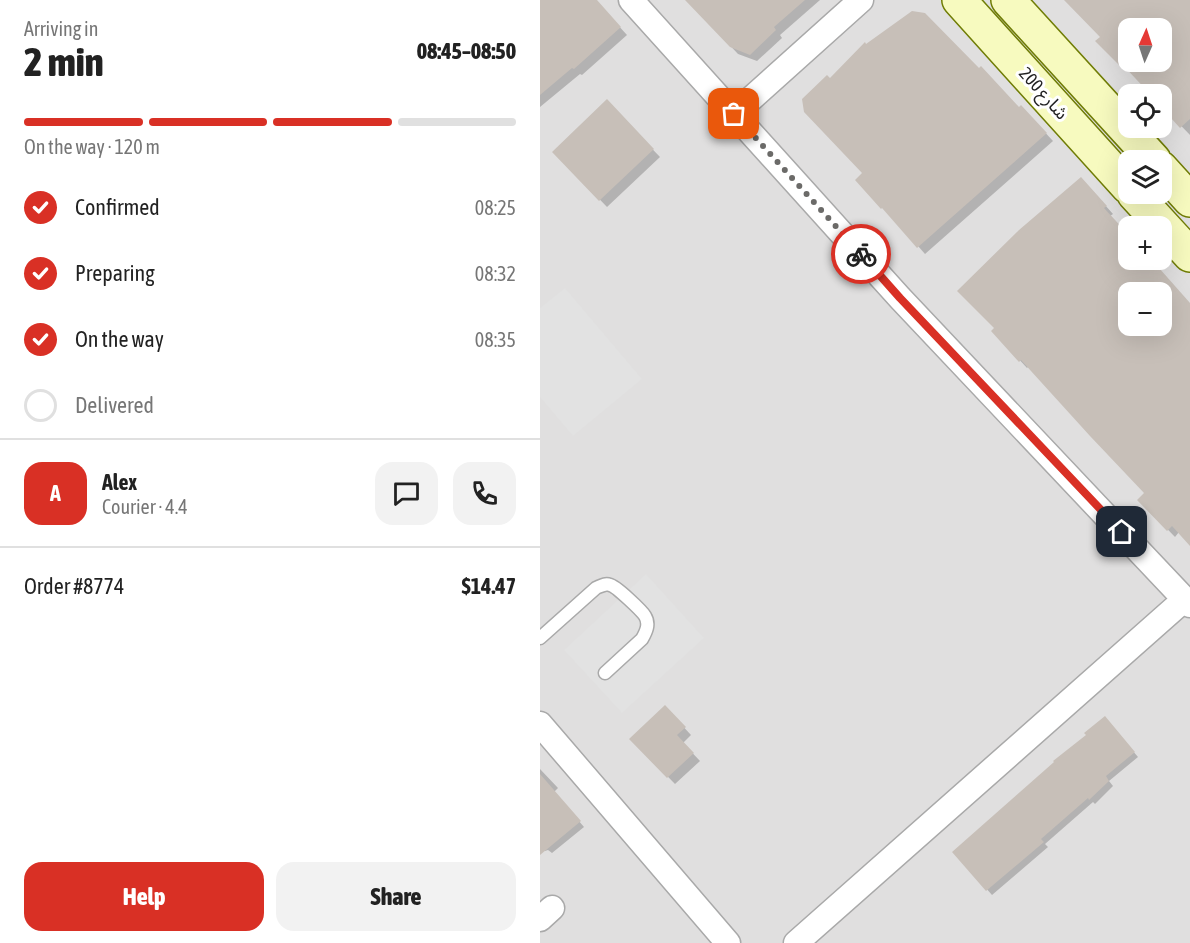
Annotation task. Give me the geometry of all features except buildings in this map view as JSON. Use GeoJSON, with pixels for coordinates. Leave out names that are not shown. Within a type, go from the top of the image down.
{"type":"FeatureCollection","features":[{"type":"Feature","properties":{"kind":"street"},"geometry":{"type":"LineString","coordinates":[[631,0],[900,298],[1187,602],[796,943]]}},
{"type":"Feature","properties":{"kind":"street"},"geometry":{"type":"LineString","coordinates":[[734,114],[861,0]]}},
{"type":"Feature","properties":{"kind":"street","name":"شارع 200"},"geometry":{"type":"LineString","coordinates":[[959,0],[1118,175]]}},
{"type":"Feature","properties":{"kind":"street","name":"شارع 200"},"geometry":{"type":"LineString","coordinates":[[1008,0],[1145,150]]}},
{"type":"Feature","properties":{"kind":"street"},"geometry":{"type":"LineString","coordinates":[[1172,180],[1190,200]]}},
{"type":"Feature","properties":{"kind":"street"},"geometry":{"type":"LineString","coordinates":[[1143,204],[1190,255]]}},
{"type":"Feature","properties":{"kind":"street"},"geometry":{"type":"LineString","coordinates":[[540,724],[728,943]]}},
{"type":"Feature","properties":{"kind":"lane"},"geometry":{"type":"LineString","coordinates":[[540,638],[596,588],[610,585],[617,588],[646,617],[646,632],[642,639],[605,673]]}},
{"type":"Feature","properties":{"kind":"shaded area"},"geometry":{"type":"Polygon","coordinates":[[[540,0],[1190,0],[1190,943],[540,943],[540,0]]]}},
{"type":"Feature","properties":{"kind":"shaded area"},"geometry":{"type":"Polygon","coordinates":[[[565,288],[642,379],[573,436],[540,397],[540,308],[565,288]]]}},
{"type":"Feature","properties":{"kind":"shaded area"},"geometry":{"type":"Polygon","coordinates":[[[646,574],[704,638],[622,713],[564,650],[646,574]]]}},
{"type":"Feature","properties":{"kind":"way so far"},"geometry":{"type":"LineString","coordinates":[[734,114],[861,254]]}},
{"type":"Feature","properties":{"kind":"route"},"geometry":{"type":"LineString","coordinates":[[861,254],[1122,532]]}}]}
